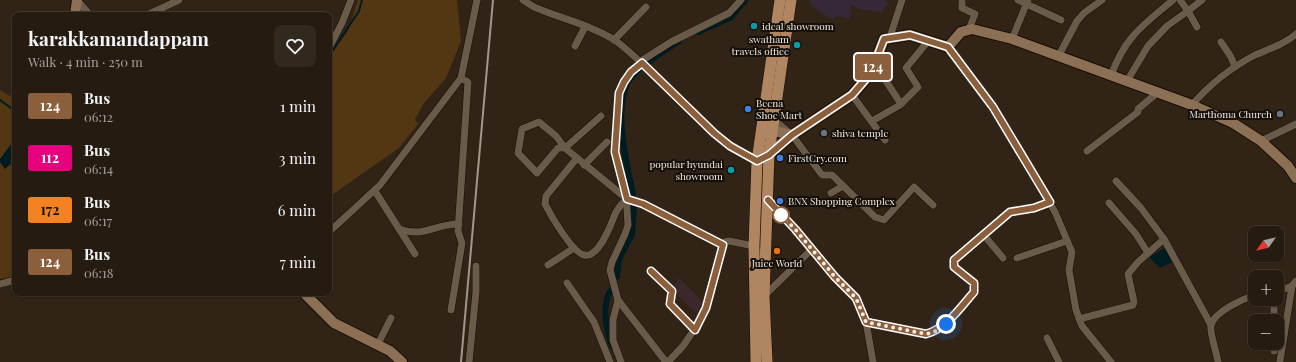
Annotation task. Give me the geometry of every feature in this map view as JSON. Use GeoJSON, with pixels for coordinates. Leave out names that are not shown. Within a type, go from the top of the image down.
{"type":"FeatureCollection","features":[{"type":"Feature","properties":{"kind":"main road"},"geometry":{"type":"LineString","coordinates":[[756,362],[754,246],[757,161],[780,0]]}},
{"type":"Feature","properties":{"kind":"main road"},"geometry":{"type":"LineString","coordinates":[[767,362],[764,296],[769,155],[791,0]]}},
{"type":"Feature","properties":{"kind":"street"},"geometry":{"type":"LineString","coordinates":[[75,12],[77,0]]}},
{"type":"Feature","properties":{"kind":"street"},"geometry":{"type":"LineString","coordinates":[[77,0],[87,12]]}},
{"type":"Feature","properties":{"kind":"street"},"geometry":{"type":"LineString","coordinates":[[153,12],[179,0]]}},
{"type":"Feature","properties":{"kind":"street"},"geometry":{"type":"LineString","coordinates":[[332,42],[342,23],[351,0]]}},
{"type":"Feature","properties":{"kind":"street"},"geometry":{"type":"LineString","coordinates":[[332,229],[375,191],[461,78],[477,0]]}},
{"type":"Feature","properties":{"kind":"street"},"geometry":{"type":"LineString","coordinates":[[523,0],[547,13],[585,27],[614,40],[642,62],[714,133],[730,146],[757,161],[769,155],[792,135],[852,95],[873,69],[882,41],[890,37],[910,35],[948,47],[993,107],[1050,202],[1072,252],[1069,270],[1072,294],[1079,319],[1090,336],[1111,362]]}},
{"type":"Feature","properties":{"kind":"street"},"geometry":{"type":"LineString","coordinates":[[742,0],[729,12],[671,42],[642,62],[631,72],[619,93],[615,152],[627,199],[628,225],[626,234],[612,262],[610,270],[618,300],[667,362],[695,330],[706,308],[724,242],[729,241],[754,246]]}},
{"type":"Feature","properties":{"kind":"street"},"geometry":{"type":"LineString","coordinates":[[890,37],[902,0]]}},
{"type":"Feature","properties":{"kind":"street"},"geometry":{"type":"LineString","coordinates":[[1018,0],[1027,2],[1061,20]]}},
{"type":"Feature","properties":{"kind":"street"},"geometry":{"type":"LineString","coordinates":[[1058,57],[1078,20],[1084,13],[1102,0]]}},
{"type":"Feature","properties":{"kind":"street"},"geometry":{"type":"LineString","coordinates":[[1111,76],[1117,59],[1129,39],[1173,0]]}},
{"type":"Feature","properties":{"kind":"street"},"geometry":{"type":"LineString","coordinates":[[1180,0],[1197,27]]}},
{"type":"Feature","properties":{"kind":"street"},"geometry":{"type":"LineString","coordinates":[[1127,81],[1148,46],[1167,26],[1202,0]]}},
{"type":"Feature","properties":{"kind":"street"},"geometry":{"type":"LineString","coordinates":[[962,2],[962,8],[975,14],[969,29]]}},
{"type":"Feature","properties":{"kind":"street"},"geometry":{"type":"LineString","coordinates":[[1012,39],[1027,2]]}},
{"type":"Feature","properties":{"kind":"street"},"geometry":{"type":"LineString","coordinates":[[614,40],[646,7]]}},
{"type":"Feature","properties":{"kind":"street"},"geometry":{"type":"LineString","coordinates":[[575,46],[585,27]]}},
{"type":"Feature","properties":{"kind":"street"},"geometry":{"type":"LineString","coordinates":[[948,47],[961,32],[969,29],[1012,39],[1127,81],[1157,94],[1192,105],[1233,123],[1261,141],[1288,166],[1296,178]]}},
{"type":"Feature","properties":{"kind":"street"},"geometry":{"type":"LineString","coordinates":[[1192,105],[1207,88],[1235,67],[1290,39],[1296,34]]}},
{"type":"Feature","properties":{"kind":"street"},"geometry":{"type":"LineString","coordinates":[[872,121],[901,104],[918,88],[906,70],[906,67],[929,40]]}},
{"type":"Feature","properties":{"kind":"street"},"geometry":{"type":"LineString","coordinates":[[1221,42],[1232,57],[1235,67]]}},
{"type":"Feature","properties":{"kind":"street"},"geometry":{"type":"LineString","coordinates":[[873,69],[884,78],[901,104]]}},
{"type":"Feature","properties":{"kind":"street"},"geometry":{"type":"LineString","coordinates":[[451,310],[462,242],[458,230],[458,224],[468,82],[461,78]]}},
{"type":"Feature","properties":{"kind":"street"},"geometry":{"type":"LineString","coordinates":[[1087,151],[1138,112],[1138,109],[1157,94]]}},
{"type":"Feature","properties":{"kind":"street"},"geometry":{"type":"LineString","coordinates":[[852,95],[885,140]]}},
{"type":"Feature","properties":{"kind":"street"},"geometry":{"type":"LineString","coordinates":[[601,116],[565,148],[558,148],[537,173],[518,153],[522,129],[539,122],[556,136],[565,148],[576,158],[627,199],[643,204],[723,245]]}},
{"type":"Feature","properties":{"kind":"street"},"geometry":{"type":"LineString","coordinates":[[774,120],[792,135],[822,175],[832,176],[874,217],[884,220],[914,188],[933,205]]}},
{"type":"Feature","properties":{"kind":"street"},"geometry":{"type":"LineString","coordinates":[[1261,141],[1296,124]]}},
{"type":"Feature","properties":{"kind":"street"},"geometry":{"type":"LineString","coordinates":[[761,128],[792,135]]}},
{"type":"Feature","properties":{"kind":"street"},"geometry":{"type":"LineString","coordinates":[[584,164],[607,142]]}},
{"type":"Feature","properties":{"kind":"street"},"geometry":{"type":"LineString","coordinates":[[576,158],[546,196],[545,204],[574,248],[583,255],[587,255],[597,249],[608,232],[617,208],[627,199]]}},
{"type":"Feature","properties":{"kind":"street"},"geometry":{"type":"LineString","coordinates":[[1116,181],[1142,208],[1164,239],[1211,325],[1218,362]]}},
{"type":"Feature","properties":{"kind":"street"},"geometry":{"type":"LineString","coordinates":[[831,193],[843,186]]}},
{"type":"Feature","properties":{"kind":"street"},"geometry":{"type":"LineString","coordinates":[[375,191],[415,254]]}},
{"type":"Feature","properties":{"kind":"street"},"geometry":{"type":"LineString","coordinates":[[768,200],[795,229],[811,250],[856,298],[866,322],[873,362]]}},
{"type":"Feature","properties":{"kind":"street"},"geometry":{"type":"LineString","coordinates":[[866,322],[926,334],[934,332],[946,324],[974,292],[974,283],[954,267],[954,260],[1010,212],[1034,208],[1050,202]]}},
{"type":"Feature","properties":{"kind":"street"},"geometry":{"type":"LineString","coordinates":[[1109,204],[1136,234],[1148,253]]}},
{"type":"Feature","properties":{"kind":"street"},"geometry":{"type":"LineString","coordinates":[[399,229],[423,233],[441,226],[458,224]]}},
{"type":"Feature","properties":{"kind":"street"},"geometry":{"type":"LineString","coordinates":[[983,234],[1003,258]]}},
{"type":"Feature","properties":{"kind":"street"},"geometry":{"type":"LineString","coordinates":[[1079,319],[1133,305],[1134,302],[1128,274],[1138,262],[1164,239]]}},
{"type":"Feature","properties":{"kind":"street"},"geometry":{"type":"LineString","coordinates":[[1017,258],[1067,241]]}},
{"type":"Feature","properties":{"kind":"street"},"geometry":{"type":"LineString","coordinates":[[548,265],[574,248]]}},
{"type":"Feature","properties":{"kind":"street"},"geometry":{"type":"LineString","coordinates":[[764,296],[811,250]]}},
{"type":"Feature","properties":{"kind":"street"},"geometry":{"type":"LineString","coordinates":[[469,362],[476,292],[476,266]]}},
{"type":"Feature","properties":{"kind":"street"},"geometry":{"type":"LineString","coordinates":[[651,271],[672,291],[670,304],[695,330]]}},
{"type":"Feature","properties":{"kind":"street"},"geometry":{"type":"LineString","coordinates":[[0,284],[12,281]]}},
{"type":"Feature","properties":{"kind":"street"},"geometry":{"type":"LineString","coordinates":[[567,283],[594,322],[610,362]]}},
{"type":"Feature","properties":{"kind":"street"},"geometry":{"type":"LineString","coordinates":[[1284,288],[1294,283]]}},
{"type":"Feature","properties":{"kind":"street"},"geometry":{"type":"LineString","coordinates":[[1280,361],[1294,283]]}},
{"type":"Feature","properties":{"kind":"street"},"geometry":{"type":"LineString","coordinates":[[307,296],[334,323],[378,344],[390,351],[402,362]]}},
{"type":"Feature","properties":{"kind":"street"},"geometry":{"type":"LineString","coordinates":[[1211,325],[1215,317],[1228,307],[1248,298]]}},
{"type":"Feature","properties":{"kind":"street"},"geometry":{"type":"LineString","coordinates":[[618,300],[612,329],[613,340],[622,362]]}},
{"type":"Feature","properties":{"kind":"street"},"geometry":{"type":"LineString","coordinates":[[378,344],[391,318]]}},
{"type":"Feature","properties":{"kind":"street"},"geometry":{"type":"LineString","coordinates":[[1047,338],[1059,362]]}},
{"type":"Feature","properties":{"kind":"shaded area"},"geometry":{"type":"Polygon","coordinates":[[[358,0],[457,0],[461,41],[446,78],[424,103],[415,119],[418,124],[399,148],[332,195],[332,53],[348,31],[358,0]]]}},
{"type":"Feature","properties":{"kind":"shaded area"},"geometry":{"type":"Polygon","coordinates":[[[810,0],[886,0],[888,3],[881,12],[860,9],[851,5],[850,19],[838,16],[833,19],[819,12],[809,2],[810,0]]]}},
{"type":"Feature","properties":{"kind":"shaded area"},"geometry":{"type":"Polygon","coordinates":[[[0,90],[12,97],[12,277],[0,279],[0,90]]]}},
{"type":"Feature","properties":{"kind":"shaded area"},"geometry":{"type":"Polygon","coordinates":[[[679,278],[704,303],[696,313],[672,290],[679,278]]]}},
{"type":"Feature","properties":{"kind":"water"},"geometry":{"type":"Polygon","coordinates":[[[12,143],[12,163],[5,169],[0,162],[0,159],[12,143]]]}},
{"type":"Feature","properties":{"kind":"water"},"geometry":{"type":"Polygon","coordinates":[[[1165,248],[1172,262],[1160,268],[1149,257],[1165,248]]]}},
{"type":"Feature","properties":{"kind":"waterway"},"geometry":{"type":"LineString","coordinates":[[332,52],[359,11],[362,0]]}},
{"type":"Feature","properties":{"kind":"waterway"},"geometry":{"type":"LineString","coordinates":[[698,32],[730,18],[745,0]]}},
{"type":"Feature","properties":{"kind":"waterway"},"geometry":{"type":"LineString","coordinates":[[648,64],[652,59],[679,41]]}},
{"type":"Feature","properties":{"kind":"waterway"},"geometry":{"type":"LineString","coordinates":[[633,195],[621,123],[624,94],[628,82],[640,68]]}},
{"type":"Feature","properties":{"kind":"waterway"},"geometry":{"type":"LineString","coordinates":[[0,100],[12,109]]}},
{"type":"Feature","properties":{"kind":"waterway"},"geometry":{"type":"LineString","coordinates":[[617,277],[619,259],[632,234],[634,207]]}},
{"type":"Feature","properties":{"kind":"waterway"},"geometry":{"type":"LineString","coordinates":[[610,291],[606,304],[606,318],[612,346]]}},
{"type":"Feature","properties":{"kind":"railway"},"geometry":{"type":"LineString","coordinates":[[461,362],[493,0]]}},
{"type":"Feature","properties":{"kind":"bus line","name":"124"},"geometry":{"type":"LineString","coordinates":[[651,271],[672,291],[673,294],[670,304],[695,330],[706,308],[723,245],[675,219],[643,204],[627,199],[615,152],[619,93],[631,72],[642,63],[674,93],[692,114],[714,133],[730,146],[757,161],[769,155],[792,135],[852,95],[871,73],[884,39],[910,35],[922,37],[948,47],[993,107],[1012,141],[1050,202],[1034,208],[1010,212],[954,260],[954,267],[974,283],[974,292],[946,324],[934,332],[926,334],[908,329],[866,322],[865,316],[856,298],[835,277],[795,229],[768,200]]}},
{"type":"Feature","properties":{"kind":"place","name":"ideal showroom"},"geometry":{"type":"Point","coordinates":[754,26]}},
{"type":"Feature","properties":{"kind":"place","name":"swatham travels office"},"geometry":{"type":"Point","coordinates":[797,45]}},
{"type":"Feature","properties":{"kind":"place","name":"Beena Shoe Mart"},"geometry":{"type":"Point","coordinates":[748,109]}},
{"type":"Feature","properties":{"kind":"place","name":"Marthoma Church"},"geometry":{"type":"Point","coordinates":[1280,114]}},
{"type":"Feature","properties":{"kind":"place","name":"shiva temple"},"geometry":{"type":"Point","coordinates":[824,133]}},
{"type":"Feature","properties":{"kind":"place","name":"FirstCry.com"},"geometry":{"type":"Point","coordinates":[780,158]}},
{"type":"Feature","properties":{"kind":"place","name":"popular hyundai showroom"},"geometry":{"type":"Point","coordinates":[731,170]}},
{"type":"Feature","properties":{"kind":"place","name":"BNX Shopping Complex"},"geometry":{"type":"Point","coordinates":[780,201]}},
{"type":"Feature","properties":{"kind":"place","name":"Juice World"},"geometry":{"type":"Point","coordinates":[777,251]}},
{"type":"Feature","properties":{"kind":"route"},"geometry":{"type":"LineString","coordinates":[[781,215],[795,229],[835,277],[856,298],[865,316],[866,322],[908,329],[926,334],[934,332],[946,324]]}}]}
